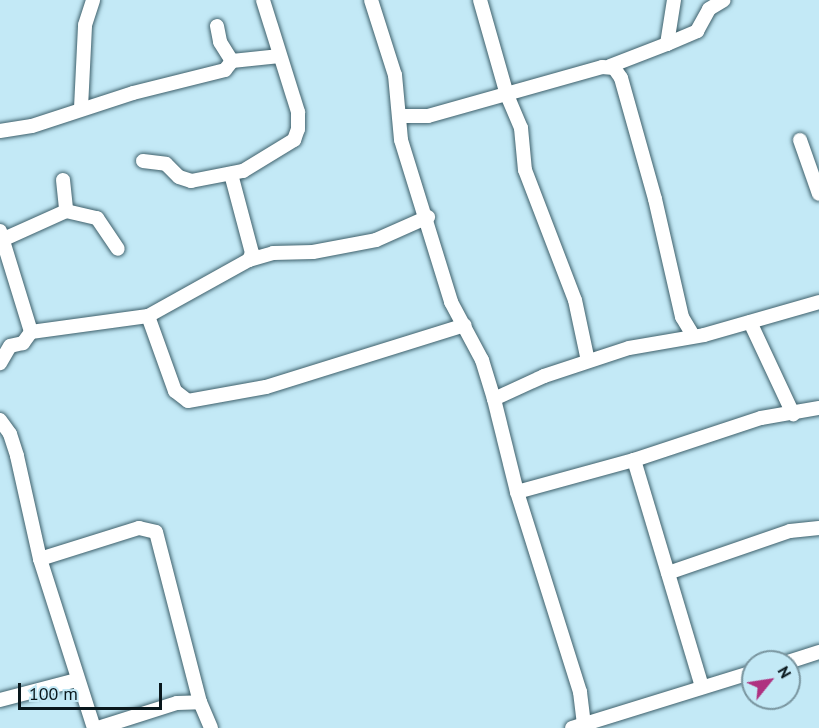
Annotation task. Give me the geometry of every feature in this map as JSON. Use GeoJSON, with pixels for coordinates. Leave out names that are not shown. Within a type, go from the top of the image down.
{"type":"FeatureCollection","features":[{"type":"Feature","properties":{"kind":"street"},"geometry":{"type":"LineString","coordinates":[[81,108],[86,25],[93,0]]}},
{"type":"Feature","properties":{"kind":"street"},"geometry":{"type":"LineString","coordinates":[[143,162],[166,164],[179,177],[191,181],[231,174],[262,162],[286,147],[298,129],[298,112],[263,0]]}},
{"type":"Feature","properties":{"kind":"street"},"geometry":{"type":"LineString","coordinates":[[371,0],[395,75],[401,116],[401,140],[428,217],[451,302],[465,325],[494,399],[517,492],[580,692],[578,726],[741,676]]}},
{"type":"Feature","properties":{"kind":"street"},"geometry":{"type":"LineString","coordinates":[[480,0],[507,95],[521,128],[525,170],[575,300],[588,362]]}},
{"type":"Feature","properties":{"kind":"street"},"geometry":{"type":"LineString","coordinates":[[667,44],[674,0]]}},
{"type":"Feature","properties":{"kind":"street"},"geometry":{"type":"LineString","coordinates":[[401,116],[428,116],[610,66],[697,31],[709,9],[724,0]]}},
{"type":"Feature","properties":{"kind":"street"},"geometry":{"type":"LineString","coordinates":[[217,26],[220,42],[232,61]]}},
{"type":"Feature","properties":{"kind":"street"},"geometry":{"type":"LineString","coordinates":[[0,131],[32,126],[81,108],[225,70],[232,61],[280,56]]}},
{"type":"Feature","properties":{"kind":"street"},"geometry":{"type":"LineString","coordinates":[[610,66],[621,78],[681,316],[693,335]]}},
{"type":"Feature","properties":{"kind":"street"},"geometry":{"type":"LineString","coordinates":[[800,140],[819,194]]}},
{"type":"Feature","properties":{"kind":"street"},"geometry":{"type":"LineString","coordinates":[[231,174],[252,253],[249,260]]}},
{"type":"Feature","properties":{"kind":"street"},"geometry":{"type":"LineString","coordinates":[[63,180],[66,211]]}},
{"type":"Feature","properties":{"kind":"street"},"geometry":{"type":"LineString","coordinates":[[31,333],[2,235],[66,211],[97,218],[118,249]]}},
{"type":"Feature","properties":{"kind":"street"},"geometry":{"type":"LineString","coordinates":[[0,363],[5,343],[23,343],[31,333],[148,316],[249,260],[273,253],[312,252],[376,240],[428,217]]}},
{"type":"Feature","properties":{"kind":"street"},"geometry":{"type":"LineString","coordinates":[[494,399],[588,362],[750,322],[819,302]]}},
{"type":"Feature","properties":{"kind":"street"},"geometry":{"type":"LineString","coordinates":[[148,316],[175,391],[188,401],[266,387],[465,325]]}},
{"type":"Feature","properties":{"kind":"street"},"geometry":{"type":"LineString","coordinates":[[750,322],[793,414]]}},
{"type":"Feature","properties":{"kind":"street"},"geometry":{"type":"LineString","coordinates":[[517,492],[634,460],[761,418],[819,408]]}},
{"type":"Feature","properties":{"kind":"street"},"geometry":{"type":"LineString","coordinates":[[1,424],[10,434],[17,456],[40,559],[76,680],[94,728]]}},
{"type":"Feature","properties":{"kind":"street"},"geometry":{"type":"LineString","coordinates":[[634,460],[702,687]]}},
{"type":"Feature","properties":{"kind":"street"},"geometry":{"type":"LineString","coordinates":[[40,559],[139,528],[153,529],[200,702],[212,728]]}},
{"type":"Feature","properties":{"kind":"street"},"geometry":{"type":"LineString","coordinates":[[668,573],[790,531],[819,528]]}},
{"type":"Feature","properties":{"kind":"street"},"geometry":{"type":"LineString","coordinates":[[801,658],[819,652]]}},
{"type":"Feature","properties":{"kind":"street"},"geometry":{"type":"LineString","coordinates":[[0,700],[76,680]]}},
{"type":"Feature","properties":{"kind":"street"},"geometry":{"type":"LineString","coordinates":[[98,728],[177,703],[200,702]]}}]}
